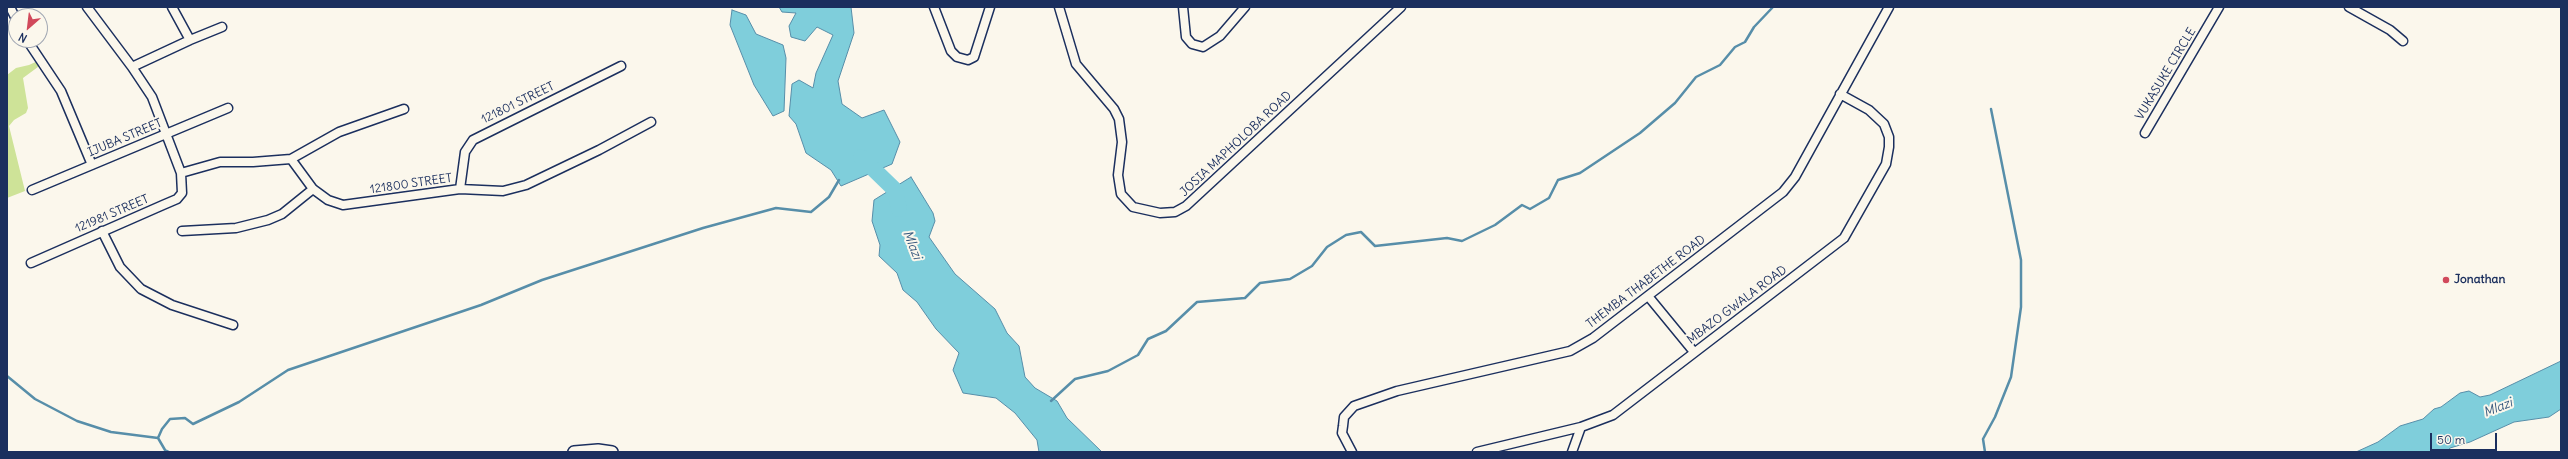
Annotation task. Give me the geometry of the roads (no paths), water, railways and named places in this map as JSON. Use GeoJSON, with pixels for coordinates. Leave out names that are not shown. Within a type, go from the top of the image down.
{"type":"FeatureCollection","features":[{"type":"Feature","properties":{"kind":"street"},"geometry":{"type":"LineString","coordinates":[[87,7],[132,67],[152,97],[181,173],[220,162],[253,162],[291,159],[339,132],[404,109]]}},
{"type":"Feature","properties":{"kind":"street"},"geometry":{"type":"LineString","coordinates":[[172,7],[190,40]]}},
{"type":"Feature","properties":{"kind":"street"},"geometry":{"type":"LineString","coordinates":[[934,7],[951,52],[960,59],[968,60],[974,57],[990,7]]}},
{"type":"Feature","properties":{"kind":"street","name":"JOSIA MAPHOLOBA ROAD"},"geometry":{"type":"LineString","coordinates":[[1059,7],[1076,64],[1114,109],[1119,119],[1122,142],[1118,176],[1121,194],[1133,207],[1160,213],[1175,212],[1186,206],[1401,7]]}},
{"type":"Feature","properties":{"kind":"street"},"geometry":{"type":"LineString","coordinates":[[1183,7],[1184,29],[1188,40],[1196,46],[1207,45],[1220,36],[1245,7]]}},
{"type":"Feature","properties":{"kind":"street","name":"THEMBA THABETHE ROAD"},"geometry":{"type":"LineString","coordinates":[[1352,452],[1342,433],[1344,417],[1357,404],[1397,392],[1570,351],[1593,338],[1783,192],[1795,177],[1889,7]]}},
{"type":"Feature","properties":{"kind":"street","name":"VUKASUKE CIRCLE"},"geometry":{"type":"LineString","coordinates":[[2145,133],[2219,7]]}},
{"type":"Feature","properties":{"kind":"street"},"geometry":{"type":"LineString","coordinates":[[2349,7],[2390,30],[2403,41]]}},
{"type":"Feature","properties":{"kind":"street"},"geometry":{"type":"LineString","coordinates":[[132,67],[222,27]]}},
{"type":"Feature","properties":{"kind":"street"},"geometry":{"type":"LineString","coordinates":[[32,48],[61,91],[92,165]]}},
{"type":"Feature","properties":{"kind":"street","name":"121801 STREET"},"geometry":{"type":"LineString","coordinates":[[460,189],[465,152],[477,137],[621,66]]}},
{"type":"Feature","properties":{"kind":"street","name":"MBAZO GWALA ROAD"},"geometry":{"type":"LineString","coordinates":[[1477,452],[1581,427],[1613,415],[1834,247],[1851,226],[1886,164],[1889,137],[1884,124],[1869,110],[1840,94]]}},
{"type":"Feature","properties":{"kind":"street","name":"IJUBA STREET"},"geometry":{"type":"LineString","coordinates":[[32,190],[228,108]]}},
{"type":"Feature","properties":{"kind":"street","name":"121800 STREET"},"geometry":{"type":"LineString","coordinates":[[291,159],[313,189],[328,200],[343,205],[460,189],[496,192],[526,185],[599,150],[651,122]]}},
{"type":"Feature","properties":{"kind":"street","name":"121981 STREET"},"geometry":{"type":"LineString","coordinates":[[31,263],[180,197],[182,190],[181,173]]}},
{"type":"Feature","properties":{"kind":"street"},"geometry":{"type":"LineString","coordinates":[[182,231],[236,228],[263,222],[282,214],[313,189]]}},
{"type":"Feature","properties":{"kind":"street"},"geometry":{"type":"LineString","coordinates":[[102,231],[120,267],[141,289],[172,305],[234,325]]}},
{"type":"Feature","properties":{"kind":"street"},"geometry":{"type":"LineString","coordinates":[[1648,296],[1694,352]]}},
{"type":"Feature","properties":{"kind":"street"},"geometry":{"type":"LineString","coordinates":[[1572,452],[1581,427]]}},
{"type":"Feature","properties":{"kind":"street"},"geometry":{"type":"LineString","coordinates":[[574,452],[598,450],[612,452]]}},
{"type":"Feature","properties":{"kind":"water"},"geometry":{"type":"Polygon","coordinates":[[[779,7],[851,7],[854,33],[838,81],[842,104],[862,118],[884,110],[900,142],[892,164],[841,186],[831,170],[806,153],[796,124],[789,116],[792,84],[799,80],[813,88],[816,73],[833,35],[817,27],[805,41],[791,37],[789,26],[796,13],[782,12],[779,7]]]}},
{"type":"Feature","properties":{"kind":"water"},"geometry":{"type":"Polygon","coordinates":[[[732,10],[746,15],[756,34],[783,45],[786,58],[784,111],[773,116],[754,85],[730,25],[732,10]]]}},
{"type":"Feature","properties":{"kind":"water"},"geometry":{"type":"Polygon","coordinates":[[[911,177],[933,213],[935,221],[929,237],[955,274],[995,309],[1007,333],[1019,346],[1025,377],[1035,388],[1057,401],[1067,418],[1102,452],[1039,452],[1037,440],[1015,413],[996,398],[963,393],[953,370],[959,353],[936,329],[917,302],[903,290],[897,273],[879,256],[880,245],[872,221],[874,200],[911,177]]]}},
{"type":"Feature","properties":{"kind":"water"},"geometry":{"type":"Polygon","coordinates":[[[2561,361],[2561,409],[2549,417],[2514,422],[2470,442],[2450,448],[2447,452],[2356,452],[2378,442],[2400,426],[2423,419],[2434,409],[2441,407],[2460,393],[2469,391],[2480,397],[2490,395],[2561,361]]]}},
{"type":"Feature","properties":{"kind":"waterway"},"geometry":{"type":"LineString","coordinates":[[1051,401],[1075,379],[1108,371],[1138,355],[1148,339],[1166,331],[1197,302],[1245,298],[1260,283],[1290,279],[1312,266],[1327,247],[1346,235],[1361,232],[1375,246],[1447,238],[1462,241],[1495,225],[1522,205],[1530,209],[1549,198],[1558,180],[1580,173],[1640,133],[1675,103],[1696,77],[1720,65],[1735,47],[1745,42],[1754,27],[1773,7]]}},
{"type":"Feature","properties":{"kind":"waterway"},"geometry":{"type":"LineString","coordinates":[[1985,452],[1983,439],[1995,417],[2011,377],[2021,307],[2021,260],[1991,109]]}},
{"type":"Feature","properties":{"kind":"waterway","name":"Mlazi"},"geometry":{"type":"LineString","coordinates":[[861,157],[895,190],[899,209]]}},
{"type":"Feature","properties":{"kind":"waterway"},"geometry":{"type":"LineString","coordinates":[[169,452],[165,450],[158,438],[162,429],[170,419],[185,418],[193,424],[239,402],[288,370],[481,305],[542,280],[703,228],[776,208],[811,212],[829,197],[839,180]]}},
{"type":"Feature","properties":{"kind":"waterway"},"geometry":{"type":"LineString","coordinates":[[7,376],[35,399],[77,421],[111,432],[158,438]]}},
{"type":"Feature","properties":{"kind":"place","name":"Jonathan"},"geometry":{"type":"Point","coordinates":[2446,280]}}]}
